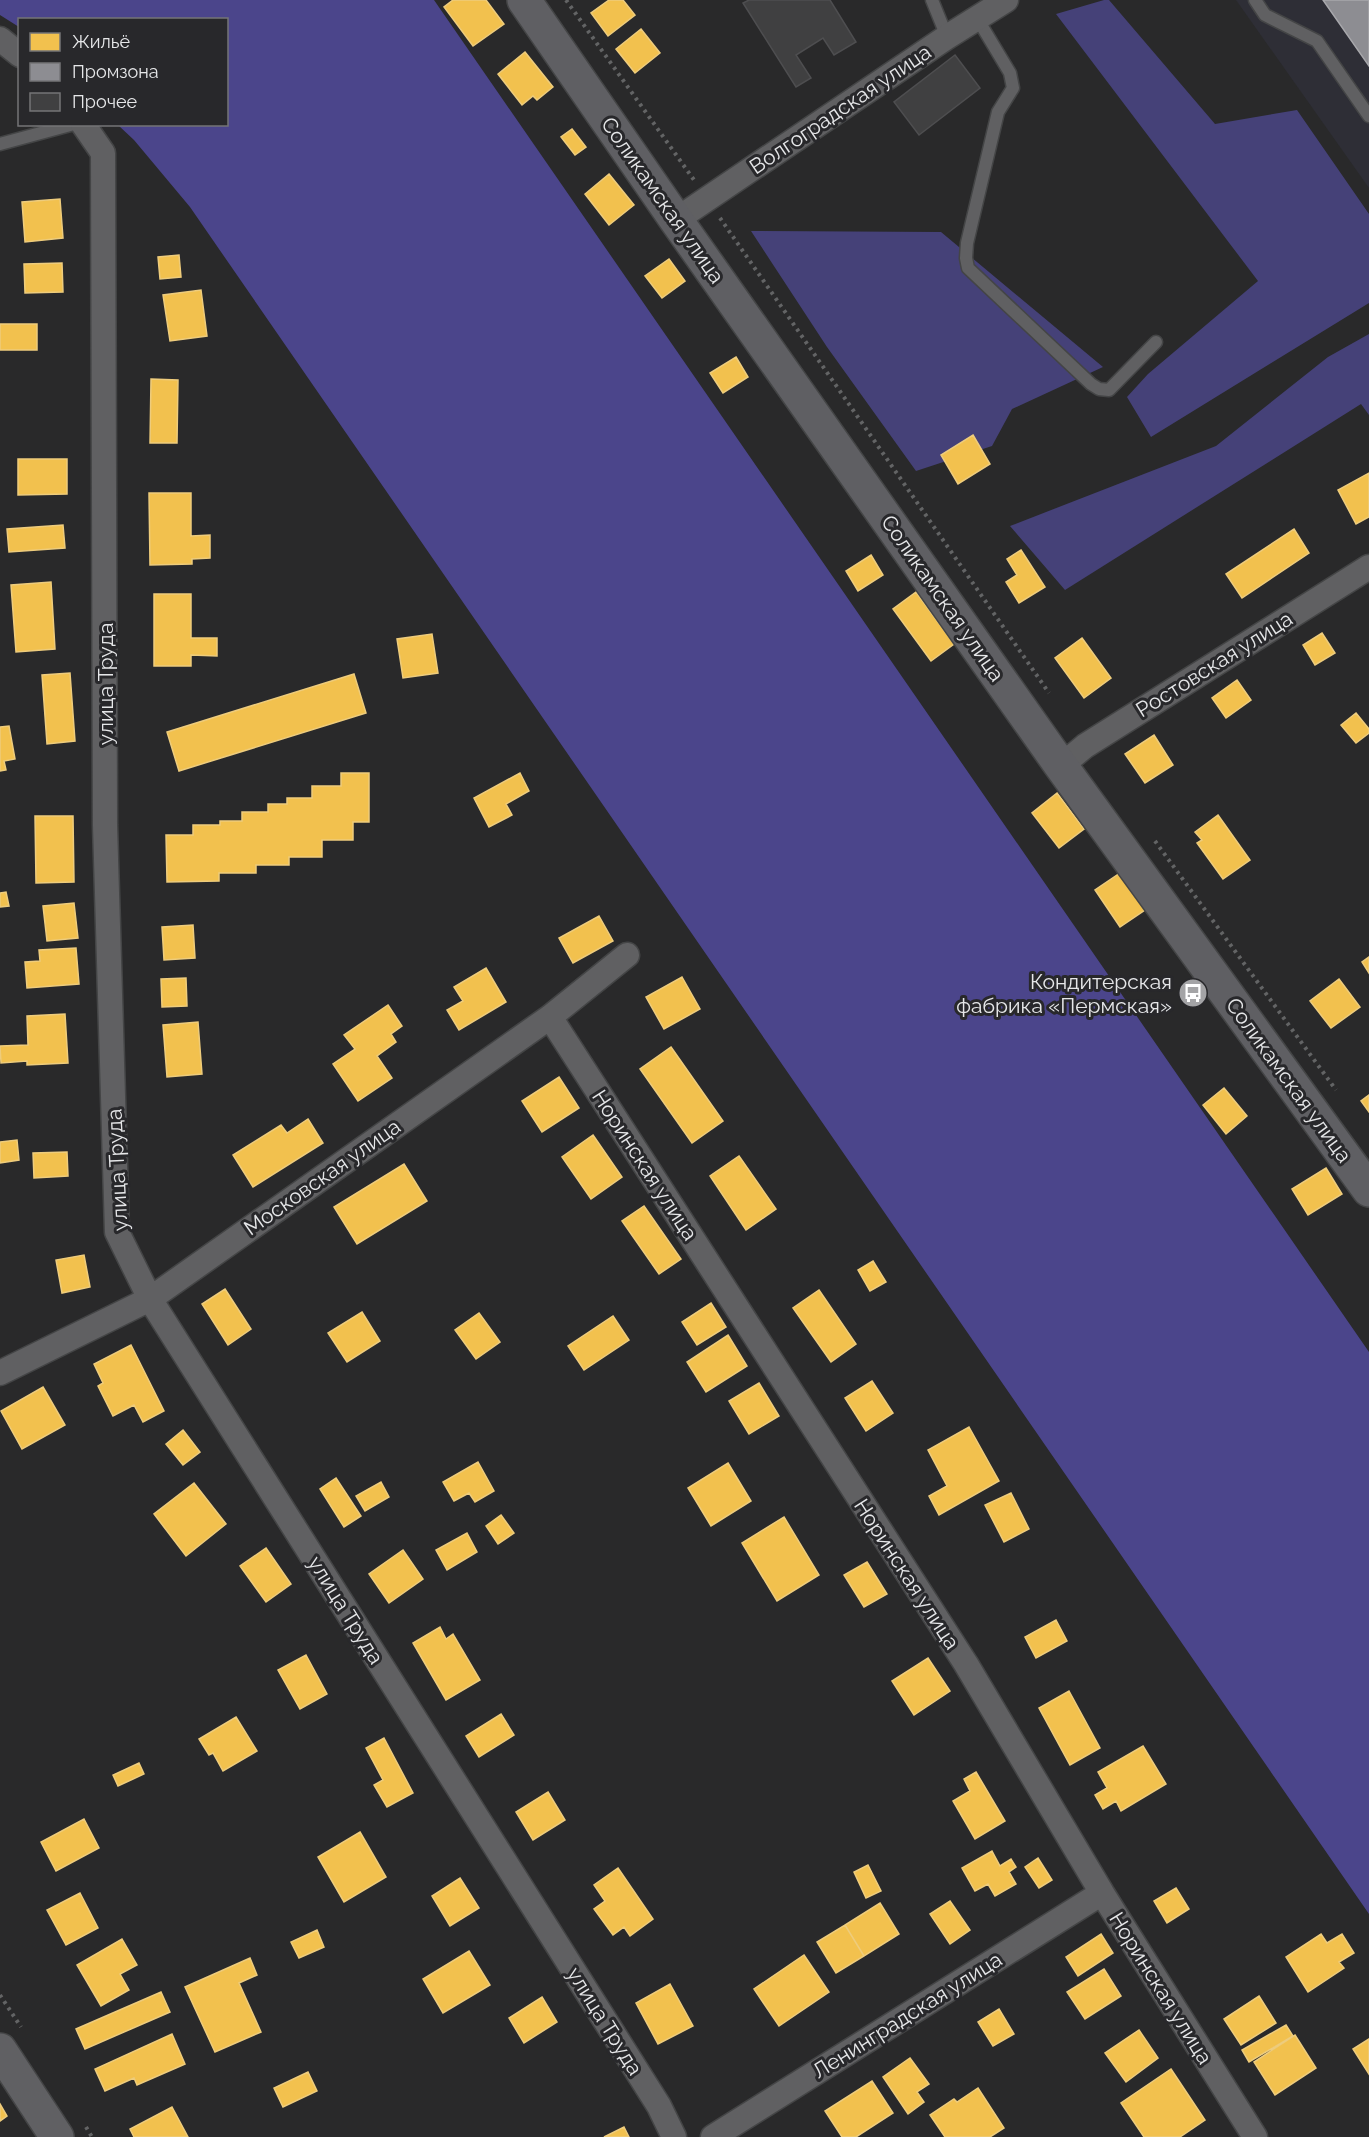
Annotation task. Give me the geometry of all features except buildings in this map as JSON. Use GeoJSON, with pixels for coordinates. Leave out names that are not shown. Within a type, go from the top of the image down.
{"type":"FeatureCollection","features":[{"type":"Feature","properties":{"kind":"main road","name":"Соликамская улица"},"geometry":{"type":"LineString","coordinates":[[524,0],[676,220],[1061,766],[1369,1190]]}},
{"type":"Feature","properties":{"kind":"main road"},"geometry":{"type":"LineString","coordinates":[[0,2050],[57,2137]]}},
{"type":"Feature","properties":{"kind":"street","name":"Волгоградская улица"},"geometry":{"type":"LineString","coordinates":[[676,220],[947,37],[1006,0]]}},
{"type":"Feature","properties":{"kind":"street"},"geometry":{"type":"LineString","coordinates":[[0,39],[18,53]]}},
{"type":"Feature","properties":{"kind":"street","name":"улица Труда"},"geometry":{"type":"LineString","coordinates":[[84,126],[103,153],[105,825],[117,1232],[150,1299],[659,2106],[674,2137]]}},
{"type":"Feature","properties":{"kind":"street","name":"Ростовская улица"},"geometry":{"type":"LineString","coordinates":[[1061,766],[1085,746],[1369,567]]}},
{"type":"Feature","properties":{"kind":"street","name":"Московская улица"},"geometry":{"type":"LineString","coordinates":[[0,1373],[150,1299],[550,1017],[627,955]]}},
{"type":"Feature","properties":{"kind":"street","name":"Норинская улица"},"geometry":{"type":"LineString","coordinates":[[550,1017],[966,1664],[1102,1893],[1255,2137]]}},
{"type":"Feature","properties":{"kind":"street","name":"Ленинградская улица"},"geometry":{"type":"LineString","coordinates":[[713,2137],[1102,1893]]}},
{"type":"Feature","properties":{"kind":"lane"},"geometry":{"type":"LineString","coordinates":[[932,0],[947,37]]}},
{"type":"Feature","properties":{"kind":"lane"},"geometry":{"type":"LineString","coordinates":[[1255,0],[1265,15],[1317,41],[1369,116]]}},
{"type":"Feature","properties":{"kind":"lane"},"geometry":{"type":"LineString","coordinates":[[977,18],[1010,73],[1014,88],[998,112],[967,243],[968,268],[1099,389],[1109,390],[1118,383],[1156,342]]}},
{"type":"Feature","properties":{"kind":"lane"},"geometry":{"type":"LineString","coordinates":[[0,144],[67,126]]}},
{"type":"Feature","properties":{"kind":"path"},"geometry":{"type":"LineString","coordinates":[[566,0],[707,199],[1052,698]]}},
{"type":"Feature","properties":{"kind":"path"},"geometry":{"type":"LineString","coordinates":[[1148,832],[1336,1091]]}},
{"type":"Feature","properties":{"kind":"shaded area"},"geometry":{"type":"Polygon","coordinates":[[[0,0],[434,0],[1369,1352],[1369,1914],[190,207],[134,140],[119,126],[228,126],[228,18],[18,18],[18,26],[0,15],[0,0]]]}},
{"type":"Feature","properties":{"kind":"shaded area"},"geometry":{"type":"Polygon","coordinates":[[[1109,0],[1215,124],[1297,110],[1369,214],[1369,303],[1151,437],[1127,397],[1148,374],[1258,281],[1056,14],[1109,0]]]}},
{"type":"Feature","properties":{"kind":"shaded area"},"geometry":{"type":"Polygon","coordinates":[[[1236,0],[1369,0],[1369,188],[1236,0]]]}},
{"type":"Feature","properties":{"kind":"shaded area"},"geometry":{"type":"Polygon","coordinates":[[[751,231],[941,232],[1103,367],[1012,409],[992,446],[916,471],[827,347],[751,231]]]}},
{"type":"Feature","properties":{"kind":"shaded area"},"geometry":{"type":"Polygon","coordinates":[[[1369,334],[1369,415],[1361,404],[1065,590],[1010,526],[1216,446],[1328,357],[1369,334]]]}},
{"type":"Feature","properties":{"kind":"place","name":"Кондитерская фабрика «Пермская»"},"geometry":{"type":"Point","coordinates":[1193,993]}}]}
